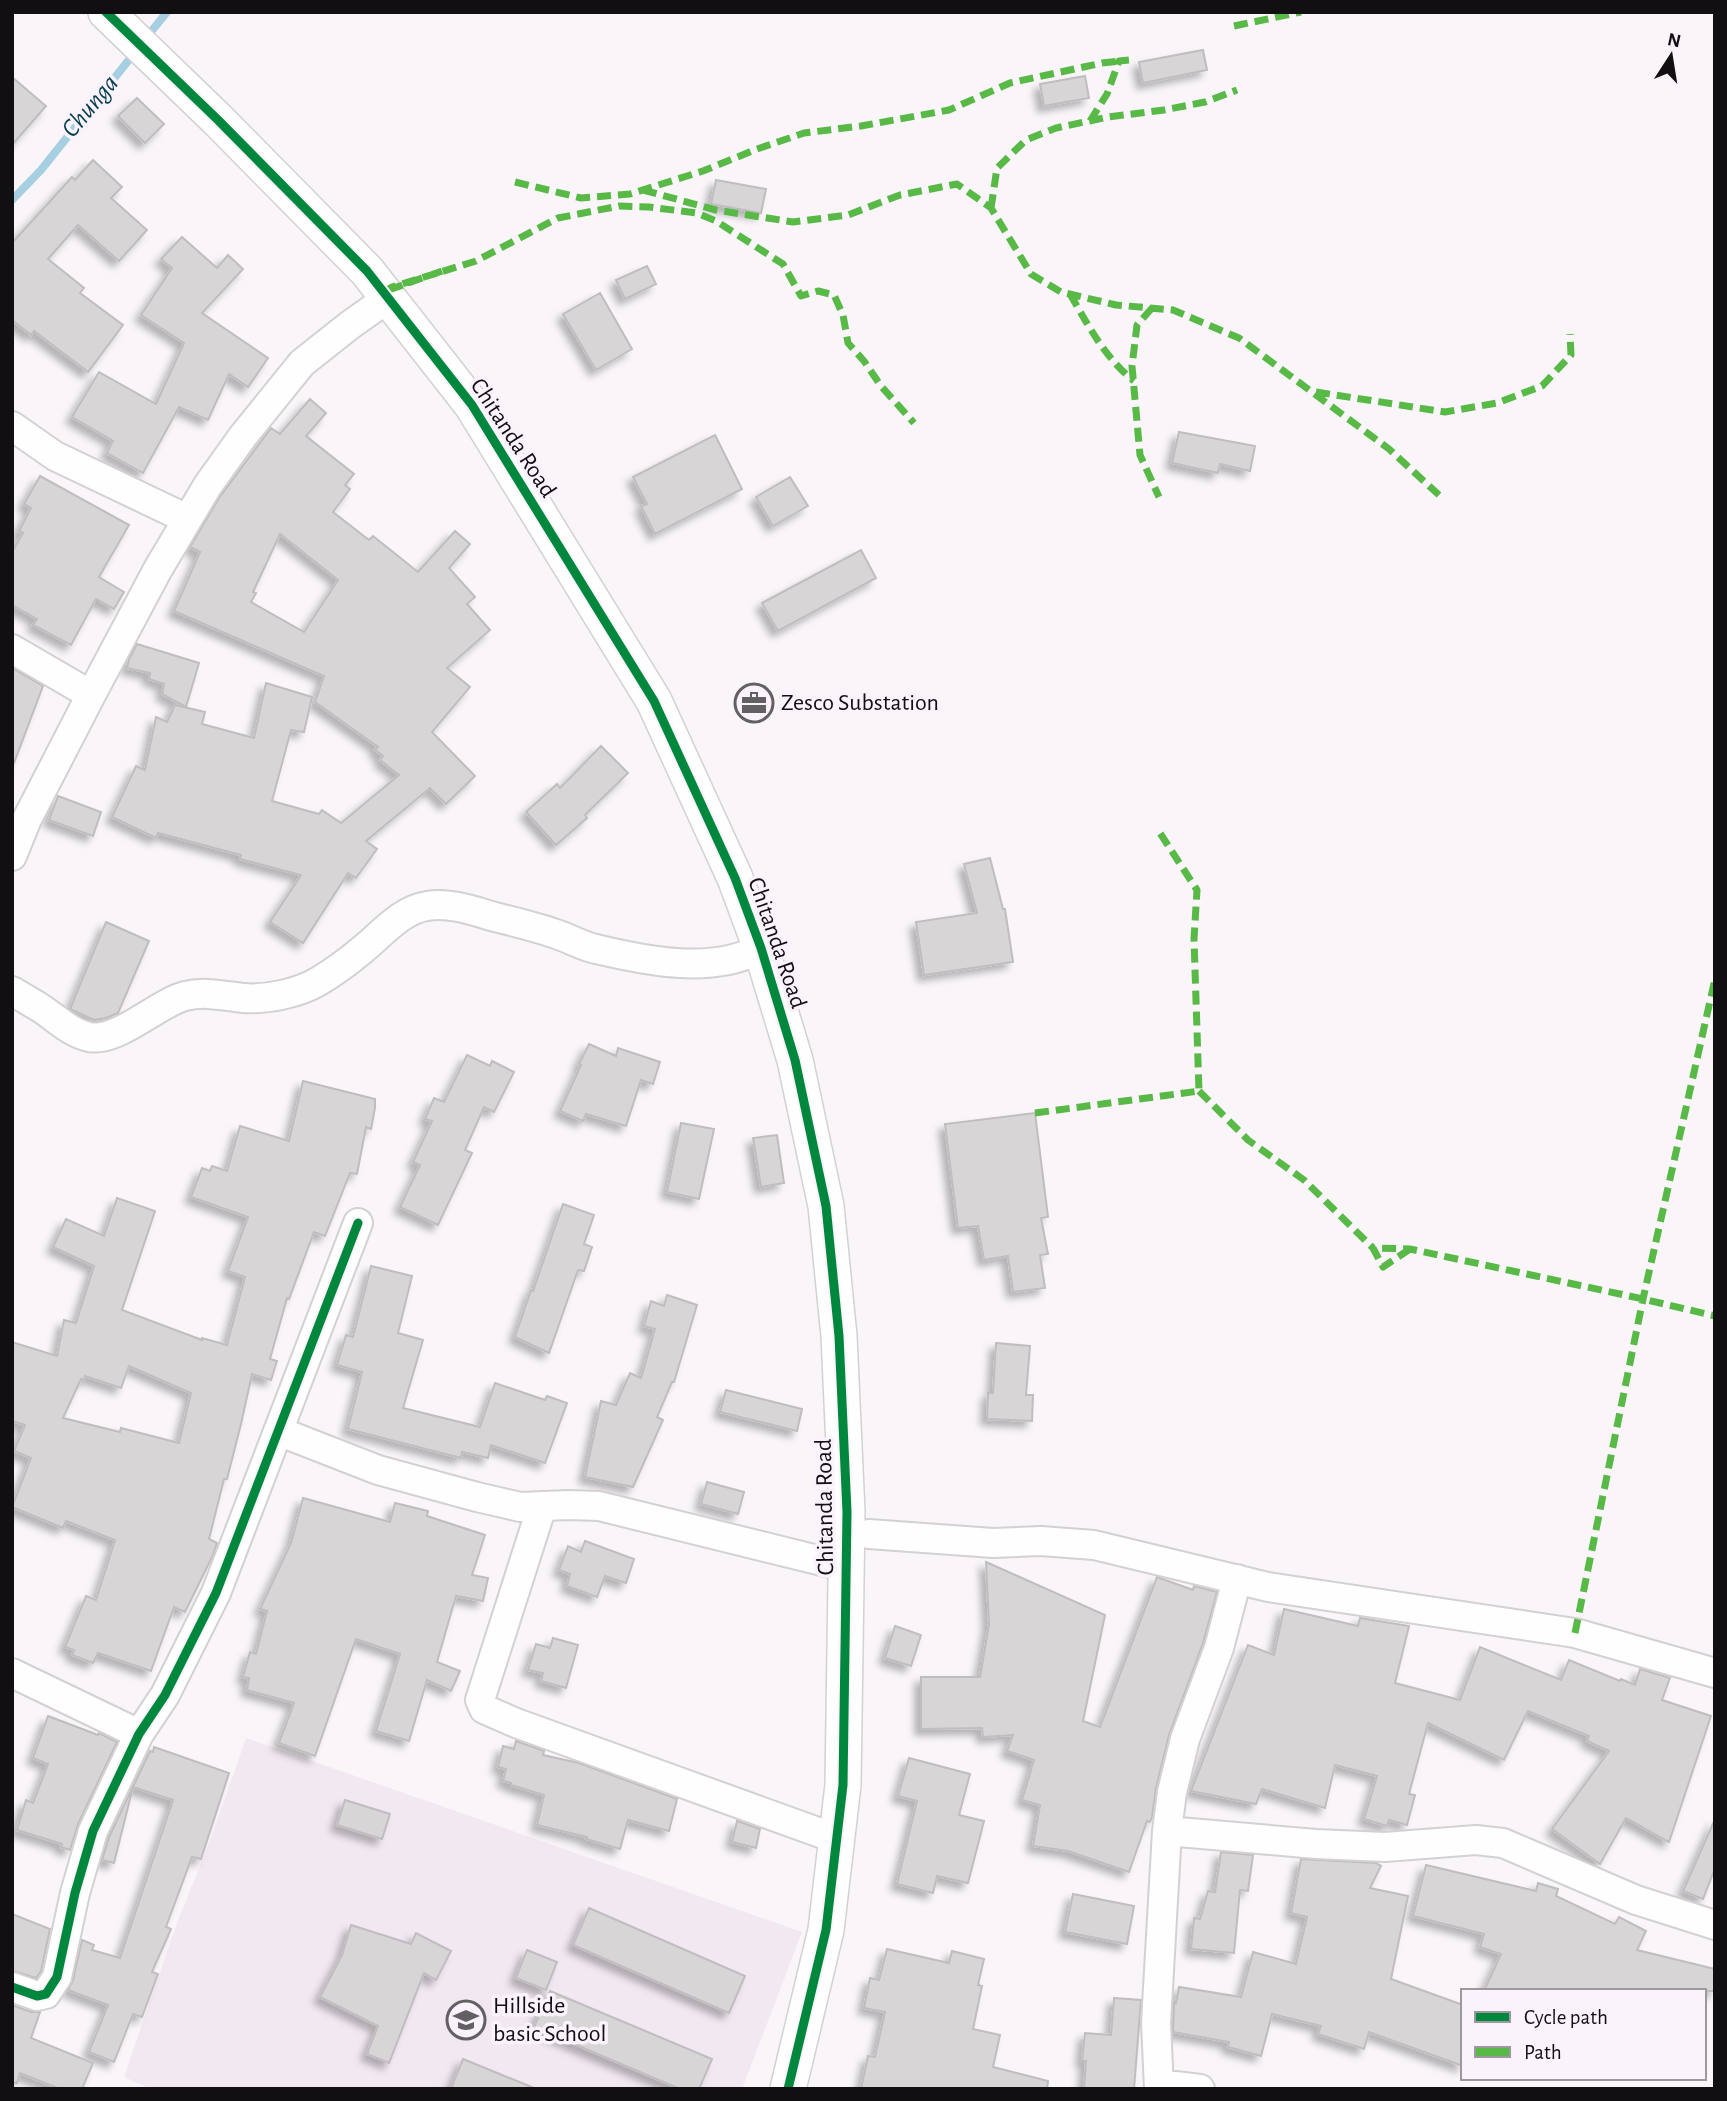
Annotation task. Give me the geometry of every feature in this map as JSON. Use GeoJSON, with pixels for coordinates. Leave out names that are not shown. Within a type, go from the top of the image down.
{"type":"FeatureCollection","features":[{"type":"Feature","properties":{"kind":"street","name":"Chitanda Road"},"geometry":{"type":"LineString","coordinates":[[108,14],[367,271],[472,405],[654,701],[735,878],[761,948],[795,1060],[826,1206],[839,1336],[847,1512],[843,1785],[826,1930],[788,2089]]}},
{"type":"Feature","properties":{"kind":"street"},"geometry":{"type":"LineString","coordinates":[[12,856],[27,819],[90,695],[208,485],[243,436],[302,363],[388,298]]}},
{"type":"Feature","properties":{"kind":"street"},"geometry":{"type":"LineString","coordinates":[[12,426],[55,456],[187,519]]}},
{"type":"Feature","properties":{"kind":"street"},"geometry":{"type":"LineString","coordinates":[[12,649],[90,695]]}},
{"type":"Feature","properties":{"kind":"street"},"geometry":{"type":"LineString","coordinates":[[12,991],[73,1031],[90,1037],[103,1037],[181,997],[196,993],[245,998],[275,996],[304,989],[345,964],[393,923],[428,905],[475,911],[556,934],[593,948],[667,962],[713,964],[746,957],[761,948]]}},
{"type":"Feature","properties":{"kind":"street"},"geometry":{"type":"LineString","coordinates":[[12,1987],[37,1996],[46,1994],[57,1977],[75,1893],[93,1831],[139,1734],[165,1695],[216,1593],[358,1223]]}},
{"type":"Feature","properties":{"kind":"street"},"geometry":{"type":"LineString","coordinates":[[278,1430],[378,1470],[488,1500],[520,1507],[599,1506],[846,1567]]}},
{"type":"Feature","properties":{"kind":"street"},"geometry":{"type":"LineString","coordinates":[[542,1506],[480,1700],[484,1709],[637,1768],[837,1839]]}},
{"type":"Feature","properties":{"kind":"street"},"geometry":{"type":"LineString","coordinates":[[869,1534],[993,1543],[1041,1541],[1094,1545],[1268,1587],[1575,1633],[1715,1672]]}},
{"type":"Feature","properties":{"kind":"street"},"geometry":{"type":"LineString","coordinates":[[1200,2089],[1159,2086],[1156,2023],[1167,1831],[1171,1792],[1185,1739],[1219,1648],[1237,1579]]}},
{"type":"Feature","properties":{"kind":"street"},"geometry":{"type":"LineString","coordinates":[[12,1673],[139,1734]]}},
{"type":"Feature","properties":{"kind":"street"},"geometry":{"type":"LineString","coordinates":[[1167,1831],[1385,1847],[1476,1840],[1503,1843],[1636,1900],[1715,1925]]}},
{"type":"Feature","properties":{"kind":"shaded area"},"geometry":{"type":"Polygon","coordinates":[[[246,1738],[802,1932],[742,2089],[151,2089],[124,2077],[178,1920],[211,1839],[246,1738]]]}},
{"type":"Feature","properties":{"kind":"building"},"geometry":{"type":"Polygon","coordinates":[[[1203,50],[1207,70],[1143,83],[1139,62],[1203,50]]]}},
{"type":"Feature","properties":{"kind":"building"},"geometry":{"type":"Polygon","coordinates":[[[1085,76],[1089,98],[1044,106],[1040,84],[1085,76]]]}},
{"type":"Feature","properties":{"kind":"building"},"geometry":{"type":"Polygon","coordinates":[[[12,77],[46,106],[12,145],[12,77]]]}},
{"type":"Feature","properties":{"kind":"building"},"geometry":{"type":"Polygon","coordinates":[[[137,98],[164,124],[145,143],[118,116],[137,98]]]}},
{"type":"Feature","properties":{"kind":"building"},"geometry":{"type":"Polygon","coordinates":[[[93,160],[122,187],[111,198],[147,230],[119,261],[78,225],[48,259],[84,288],[80,293],[123,325],[88,372],[34,331],[31,335],[12,320],[12,243],[72,177],[75,180],[93,160]]]}},
{"type":"Feature","properties":{"kind":"building"},"geometry":{"type":"Polygon","coordinates":[[[716,180],[766,189],[761,213],[711,204],[716,180]]]}},
{"type":"Feature","properties":{"kind":"building"},"geometry":{"type":"Polygon","coordinates":[[[182,237],[217,268],[228,255],[243,269],[202,313],[268,358],[248,387],[229,374],[208,420],[179,407],[143,473],[107,453],[113,441],[72,417],[99,372],[156,404],[184,343],[141,315],[172,268],[161,259],[182,237]]]}},
{"type":"Feature","properties":{"kind":"building"},"geometry":{"type":"Polygon","coordinates":[[[647,266],[656,284],[625,299],[616,280],[647,266]]]}},
{"type":"Feature","properties":{"kind":"building"},"geometry":{"type":"Polygon","coordinates":[[[600,293],[632,349],[596,370],[563,314],[600,293]]]}},
{"type":"Feature","properties":{"kind":"building"},"geometry":{"type":"Polygon","coordinates":[[[310,399],[326,413],[306,436],[354,474],[345,485],[350,489],[333,512],[369,540],[373,536],[418,572],[455,531],[470,544],[449,568],[475,597],[467,604],[490,630],[447,668],[470,687],[432,732],[475,776],[446,804],[430,788],[366,841],[377,849],[356,878],[348,873],[303,943],[270,922],[301,875],[240,859],[241,855],[158,833],[156,838],[112,817],[136,766],[145,770],[156,717],[167,722],[175,705],[205,712],[202,724],[254,738],[266,683],[312,697],[304,732],[291,730],[272,801],[319,814],[322,810],[341,823],[399,775],[380,760],[383,756],[375,750],[378,747],[315,702],[324,676],[174,611],[200,552],[190,547],[219,498],[271,428],[280,434],[310,399]],[[280,534],[251,602],[304,632],[338,580],[280,534]]]}},
{"type":"Feature","properties":{"kind":"building"},"geometry":{"type":"Polygon","coordinates":[[[1179,432],[1255,446],[1250,471],[1220,464],[1218,473],[1172,463],[1179,432]]]}},
{"type":"Feature","properties":{"kind":"building"},"geometry":{"type":"Polygon","coordinates":[[[715,435],[742,489],[655,534],[641,506],[647,504],[633,477],[715,435]]]}},
{"type":"Feature","properties":{"kind":"building"},"geometry":{"type":"Polygon","coordinates":[[[40,476],[129,525],[99,577],[124,592],[114,609],[96,599],[71,645],[33,625],[37,619],[12,605],[12,552],[23,533],[19,531],[31,508],[24,504],[40,476]]]}},
{"type":"Feature","properties":{"kind":"building"},"geometry":{"type":"Polygon","coordinates":[[[790,477],[808,506],[773,526],[756,497],[790,477]]]}},
{"type":"Feature","properties":{"kind":"building"},"geometry":{"type":"Polygon","coordinates":[[[861,550],[876,578],[778,631],[762,603],[861,550]]]}},
{"type":"Feature","properties":{"kind":"building"},"geometry":{"type":"Polygon","coordinates":[[[137,644],[199,663],[186,707],[162,694],[164,684],[149,679],[150,673],[127,668],[137,644]]]}},
{"type":"Feature","properties":{"kind":"building"},"geometry":{"type":"Polygon","coordinates":[[[12,668],[43,686],[14,763],[12,763],[12,668]]]}},
{"type":"Feature","properties":{"kind":"building"},"geometry":{"type":"Polygon","coordinates":[[[601,746],[628,773],[585,815],[587,818],[556,845],[526,812],[557,784],[560,788],[601,746]]]}},
{"type":"Feature","properties":{"kind":"building"},"geometry":{"type":"Polygon","coordinates":[[[58,796],[101,812],[93,836],[49,820],[58,796]]]}},
{"type":"Feature","properties":{"kind":"building"},"geometry":{"type":"Polygon","coordinates":[[[990,858],[1005,909],[1013,962],[924,975],[916,922],[977,913],[964,864],[990,858]]]}},
{"type":"Feature","properties":{"kind":"building"},"geometry":{"type":"Polygon","coordinates":[[[106,922],[149,941],[118,1013],[94,1020],[70,1009],[106,922]]]}},
{"type":"Feature","properties":{"kind":"building"},"geometry":{"type":"Polygon","coordinates":[[[589,1044],[616,1056],[618,1048],[660,1062],[653,1084],[641,1080],[626,1126],[586,1114],[583,1121],[560,1111],[589,1044]]]}},
{"type":"Feature","properties":{"kind":"building"},"geometry":{"type":"Polygon","coordinates":[[[467,1055],[490,1066],[492,1061],[514,1072],[494,1112],[484,1107],[465,1150],[472,1153],[438,1225],[400,1207],[420,1165],[413,1162],[432,1121],[425,1119],[434,1098],[444,1102],[467,1055]]]}},
{"type":"Feature","properties":{"kind":"building"},"geometry":{"type":"Polygon","coordinates":[[[303,1081],[375,1099],[371,1129],[366,1127],[357,1174],[350,1173],[325,1236],[314,1232],[289,1299],[287,1298],[270,1359],[277,1361],[271,1380],[252,1374],[227,1479],[224,1479],[209,1539],[217,1543],[185,1612],[174,1607],[151,1671],[98,1653],[93,1663],[72,1655],[74,1650],[65,1647],[86,1596],[96,1600],[115,1540],[66,1521],[63,1528],[12,1507],[31,1458],[14,1451],[25,1425],[12,1421],[12,1342],[57,1356],[64,1320],[76,1323],[94,1266],[53,1247],[66,1219],[104,1236],[117,1198],[155,1211],[122,1310],[202,1340],[227,1345],[245,1277],[228,1271],[248,1217],[191,1197],[202,1168],[210,1171],[212,1166],[227,1171],[240,1126],[289,1141],[303,1081]],[[129,1366],[121,1388],[85,1376],[84,1380],[81,1379],[63,1418],[120,1432],[121,1428],[179,1443],[191,1393],[129,1366]]]}},
{"type":"Feature","properties":{"kind":"building"},"geometry":{"type":"Polygon","coordinates":[[[1035,1113],[1048,1217],[1041,1218],[1048,1254],[1040,1255],[1045,1288],[1013,1292],[1008,1256],[984,1260],[978,1226],[958,1228],[945,1124],[1035,1113]]]}},
{"type":"Feature","properties":{"kind":"building"},"geometry":{"type":"Polygon","coordinates":[[[681,1123],[714,1129],[699,1199],[667,1192],[681,1123]]]}},
{"type":"Feature","properties":{"kind":"building"},"geometry":{"type":"Polygon","coordinates":[[[777,1135],[784,1183],[761,1187],[753,1138],[777,1135]]]}},
{"type":"Feature","properties":{"kind":"building"},"geometry":{"type":"Polygon","coordinates":[[[563,1204],[594,1215],[584,1244],[592,1247],[584,1271],[578,1270],[549,1353],[515,1337],[563,1204]]]}},
{"type":"Feature","properties":{"kind":"building"},"geometry":{"type":"Polygon","coordinates":[[[371,1266],[412,1276],[398,1333],[423,1340],[403,1408],[480,1427],[495,1383],[545,1400],[547,1396],[567,1403],[545,1463],[491,1445],[488,1458],[462,1452],[461,1458],[348,1429],[362,1372],[337,1365],[346,1335],[353,1337],[371,1266]]]}},
{"type":"Feature","properties":{"kind":"building"},"geometry":{"type":"Polygon","coordinates":[[[667,1295],[697,1305],[674,1382],[657,1417],[663,1420],[633,1487],[585,1477],[601,1401],[616,1405],[630,1373],[641,1378],[655,1329],[644,1326],[651,1301],[664,1306],[667,1295]]]}},
{"type":"Feature","properties":{"kind":"building"},"geometry":{"type":"Polygon","coordinates":[[[996,1343],[1030,1346],[1026,1395],[1033,1395],[1032,1421],[987,1419],[988,1393],[993,1393],[996,1343]]]}},
{"type":"Feature","properties":{"kind":"building"},"geometry":{"type":"Polygon","coordinates":[[[726,1390],[802,1409],[797,1431],[720,1412],[726,1390]]]}},
{"type":"Feature","properties":{"kind":"building"},"geometry":{"type":"Polygon","coordinates":[[[707,1482],[744,1492],[738,1514],[701,1504],[707,1482]]]}},
{"type":"Feature","properties":{"kind":"building"},"geometry":{"type":"Polygon","coordinates":[[[303,1498],[390,1522],[395,1503],[428,1511],[427,1516],[485,1535],[472,1575],[488,1578],[483,1601],[456,1596],[437,1662],[460,1671],[451,1691],[427,1680],[409,1741],[376,1731],[400,1654],[356,1639],[315,1756],[279,1743],[294,1703],[247,1690],[249,1678],[243,1677],[250,1652],[256,1654],[267,1611],[260,1609],[291,1543],[303,1498]]]}},
{"type":"Feature","properties":{"kind":"building"},"geometry":{"type":"Polygon","coordinates":[[[585,1541],[634,1559],[626,1583],[605,1576],[597,1597],[567,1586],[570,1574],[559,1570],[568,1546],[581,1552],[585,1541]]]}},
{"type":"Feature","properties":{"kind":"building"},"geometry":{"type":"Polygon","coordinates":[[[986,1562],[1105,1615],[1083,1721],[1100,1727],[1157,1577],[1193,1590],[1194,1586],[1217,1592],[1203,1643],[1169,1735],[1152,1817],[1150,1822],[1147,1821],[1129,1872],[1068,1851],[1033,1846],[1040,1805],[1022,1800],[1034,1760],[1007,1751],[1013,1735],[983,1737],[982,1728],[921,1729],[921,1677],[980,1677],[989,1624],[986,1562]]]}},
{"type":"Feature","properties":{"kind":"building"},"geometry":{"type":"Polygon","coordinates":[[[1284,1609],[1358,1626],[1360,1618],[1409,1626],[1395,1683],[1460,1700],[1480,1647],[1561,1680],[1569,1660],[1635,1685],[1640,1669],[1670,1678],[1662,1700],[1711,1716],[1669,1842],[1626,1818],[1600,1864],[1552,1829],[1609,1751],[1587,1741],[1589,1736],[1528,1711],[1504,1760],[1428,1723],[1409,1794],[1415,1795],[1407,1825],[1389,1820],[1387,1826],[1364,1819],[1377,1776],[1335,1765],[1325,1808],[1262,1789],[1256,1804],[1191,1791],[1248,1645],[1274,1655],[1284,1609]]]}},
{"type":"Feature","properties":{"kind":"building"},"geometry":{"type":"Polygon","coordinates":[[[895,1626],[921,1635],[911,1666],[885,1658],[895,1626]]]}},
{"type":"Feature","properties":{"kind":"building"},"geometry":{"type":"Polygon","coordinates":[[[553,1638],[578,1645],[566,1688],[541,1681],[543,1673],[528,1670],[536,1644],[550,1648],[553,1638]]]}},
{"type":"Feature","properties":{"kind":"building"},"geometry":{"type":"Polygon","coordinates":[[[48,1716],[117,1742],[78,1824],[70,1850],[61,1847],[62,1844],[17,1830],[26,1800],[33,1803],[48,1764],[33,1758],[48,1716]]]}},
{"type":"Feature","properties":{"kind":"building"},"geometry":{"type":"Polygon","coordinates":[[[516,1741],[544,1751],[543,1755],[579,1763],[677,1799],[669,1831],[628,1820],[620,1849],[586,1839],[587,1837],[537,1825],[544,1795],[503,1781],[506,1769],[498,1767],[503,1746],[514,1749],[516,1741]]]}},
{"type":"Feature","properties":{"kind":"building"},"geometry":{"type":"Polygon","coordinates":[[[154,1747],[229,1773],[201,1859],[192,1857],[166,1927],[171,1929],[152,1972],[158,1974],[142,2017],[133,2014],[114,2062],[89,2052],[108,2005],[68,1990],[73,1980],[82,1940],[94,1945],[92,1950],[120,1958],[173,1800],[133,1787],[114,1863],[102,1860],[109,1837],[150,1751],[153,1752],[154,1747]]]}},
{"type":"Feature","properties":{"kind":"building"},"geometry":{"type":"Polygon","coordinates":[[[909,1758],[970,1774],[959,1815],[984,1821],[968,1883],[937,1876],[933,1893],[897,1884],[917,1801],[898,1796],[909,1758]]]}},
{"type":"Feature","properties":{"kind":"building"},"geometry":{"type":"Polygon","coordinates":[[[345,1800],[390,1814],[382,1839],[337,1825],[345,1800]]]}},
{"type":"Feature","properties":{"kind":"building"},"geometry":{"type":"Polygon","coordinates":[[[1715,1819],[1715,1868],[1703,1899],[1683,1891],[1715,1819]]]}},
{"type":"Feature","properties":{"kind":"building"},"geometry":{"type":"Polygon","coordinates":[[[737,1821],[760,1829],[756,1848],[732,1842],[737,1821]]]}},
{"type":"Feature","properties":{"kind":"building"},"geometry":{"type":"Polygon","coordinates":[[[1221,1852],[1253,1855],[1248,1891],[1240,1890],[1234,1953],[1191,1949],[1194,1918],[1200,1919],[1208,1891],[1215,1892],[1221,1852]]]}},
{"type":"Feature","properties":{"kind":"building"},"geometry":{"type":"Polygon","coordinates":[[[1301,1859],[1376,1863],[1381,1866],[1370,1888],[1408,1896],[1391,1979],[1461,2004],[1461,2065],[1369,2032],[1364,2049],[1318,2034],[1321,2026],[1272,2014],[1261,2056],[1228,2047],[1229,2042],[1173,2032],[1174,2002],[1176,2003],[1179,1987],[1241,1997],[1253,1952],[1296,1964],[1307,1917],[1291,1913],[1301,1859]]]}},
{"type":"Feature","properties":{"kind":"building"},"geometry":{"type":"Polygon","coordinates":[[[1426,1865],[1536,1891],[1538,1883],[1558,1889],[1556,1896],[1615,1924],[1619,1917],[1646,1931],[1637,1950],[1715,1969],[1715,1991],[1485,1989],[1501,1954],[1480,1947],[1484,1934],[1413,1916],[1426,1865]]]}},
{"type":"Feature","properties":{"kind":"building"},"geometry":{"type":"Polygon","coordinates":[[[1073,1894],[1134,1906],[1127,1944],[1065,1932],[1073,1894]]]}},
{"type":"Feature","properties":{"kind":"building"},"geometry":{"type":"Polygon","coordinates":[[[589,1908],[745,1976],[729,2013],[573,1945],[589,1908]]]}},
{"type":"Feature","properties":{"kind":"building"},"geometry":{"type":"Polygon","coordinates":[[[12,1914],[50,1929],[41,1971],[36,1978],[12,1971],[12,1914]]]}},
{"type":"Feature","properties":{"kind":"building"},"geometry":{"type":"Polygon","coordinates":[[[351,1925],[411,1944],[416,1933],[451,1951],[436,1980],[424,1973],[389,2063],[367,2054],[378,2026],[320,1997],[342,1955],[351,1925]]]}},
{"type":"Feature","properties":{"kind":"building"},"geometry":{"type":"Polygon","coordinates":[[[887,1949],[949,1963],[952,1951],[984,1959],[978,1985],[982,1986],[973,2029],[1000,2035],[993,2067],[1048,2081],[1047,2089],[861,2089],[868,2056],[875,2057],[885,2012],[864,2008],[870,1978],[879,1980],[887,1949]]]}},
{"type":"Feature","properties":{"kind":"building"},"geometry":{"type":"Polygon","coordinates":[[[527,1950],[557,1962],[546,1990],[516,1978],[527,1950]]]}},
{"type":"Feature","properties":{"kind":"building"},"geometry":{"type":"Polygon","coordinates":[[[550,1991],[712,2059],[699,2089],[680,2089],[534,2027],[550,1991]]]}},
{"type":"Feature","properties":{"kind":"building"},"geometry":{"type":"Polygon","coordinates":[[[1114,1998],[1141,2000],[1134,2089],[1084,2089],[1086,2061],[1082,2061],[1085,2033],[1111,2035],[1114,1998]]]}},
{"type":"Feature","properties":{"kind":"building"},"geometry":{"type":"Polygon","coordinates":[[[12,2005],[31,2012],[40,2012],[31,2038],[93,2063],[82,2089],[60,2089],[20,2073],[17,2083],[12,2083],[12,2005]]]}},
{"type":"Feature","properties":{"kind":"building"},"geometry":{"type":"Polygon","coordinates":[[[463,2059],[534,2088],[534,2089],[451,2089],[463,2059]]]}},
{"type":"Feature","properties":{"kind":"waterway","name":"Chunga"},"geometry":{"type":"LineString","coordinates":[[146,38],[167,12]]}},
{"type":"Feature","properties":{"kind":"waterway","name":"Chunga"},"geometry":{"type":"LineString","coordinates":[[12,200],[41,170],[136,51]]}},
{"type":"Feature","properties":{"kind":"marked path"},"geometry":{"type":"LineString","coordinates":[[1234,26],[1301,12]]}},
{"type":"Feature","properties":{"kind":"marked path"},"geometry":{"type":"LineString","coordinates":[[1090,121],[1107,94],[1119,61],[1129,60]]}},
{"type":"Feature","properties":{"kind":"marked path"},"geometry":{"type":"LineString","coordinates":[[515,182],[581,198],[630,194],[703,171],[804,133],[949,110],[1010,83],[1119,61]]}},
{"type":"Feature","properties":{"kind":"marked path"},"geometry":{"type":"LineString","coordinates":[[991,208],[997,168],[1026,140],[1056,128],[1205,102],[1237,90]]}},
{"type":"Feature","properties":{"kind":"marked path"},"geometry":{"type":"LineString","coordinates":[[643,190],[716,210],[793,222],[848,215],[900,195],[957,184],[991,208],[1031,274],[1061,292],[1116,305],[1173,310],[1239,338],[1389,449],[1439,495]]}},
{"type":"Feature","properties":{"kind":"marked path"},"geometry":{"type":"LineString","coordinates":[[442,271],[383,292],[476,261],[558,218],[619,206],[697,213],[716,221],[783,264],[801,296],[818,291],[834,295],[843,315],[848,343],[914,423]]}},
{"type":"Feature","properties":{"kind":"marked path"},"geometry":{"type":"LineString","coordinates":[[1070,294],[1106,352],[1134,381]]}},
{"type":"Feature","properties":{"kind":"marked path"},"geometry":{"type":"LineString","coordinates":[[1152,308],[1137,325],[1132,366],[1140,455],[1159,497]]}},
{"type":"Feature","properties":{"kind":"marked path"},"geometry":{"type":"LineString","coordinates":[[1316,392],[1445,412],[1497,403],[1542,386],[1571,355],[1570,334]]}},
{"type":"Feature","properties":{"kind":"marked path"},"geometry":{"type":"LineString","coordinates":[[1035,1113],[1199,1091],[1194,939],[1197,890],[1158,830]]}},
{"type":"Feature","properties":{"kind":"marked path"},"geometry":{"type":"LineString","coordinates":[[1575,1633],[1643,1299],[1715,979]]}},
{"type":"Feature","properties":{"kind":"marked path"},"geometry":{"type":"LineString","coordinates":[[1199,1091],[1248,1140],[1304,1180],[1373,1248]]}},
{"type":"Feature","properties":{"kind":"marked path"},"geometry":{"type":"LineString","coordinates":[[1410,1249],[1383,1267],[1373,1248],[1410,1249],[1715,1316]]}},
{"type":"Feature","properties":{"kind":"cycle path"},"geometry":{"type":"LineString","coordinates":[[106,12],[218,120],[367,271],[472,405],[654,701],[735,878],[761,948],[795,1060],[826,1206],[839,1336],[847,1512],[843,1785],[826,1930],[788,2089]]}},
{"type":"Feature","properties":{"kind":"cycle path"},"geometry":{"type":"LineString","coordinates":[[12,1987],[37,1996],[46,1994],[57,1977],[75,1893],[93,1831],[139,1734],[165,1695],[216,1593],[358,1223]]}},
{"type":"Feature","properties":{"kind":"place","name":"Zesco Substation"},"geometry":{"type":"Point","coordinates":[754,703]}},
{"type":"Feature","properties":{"kind":"place","name":"Hillside basic School"},"geometry":{"type":"Point","coordinates":[466,2020]}}]}
